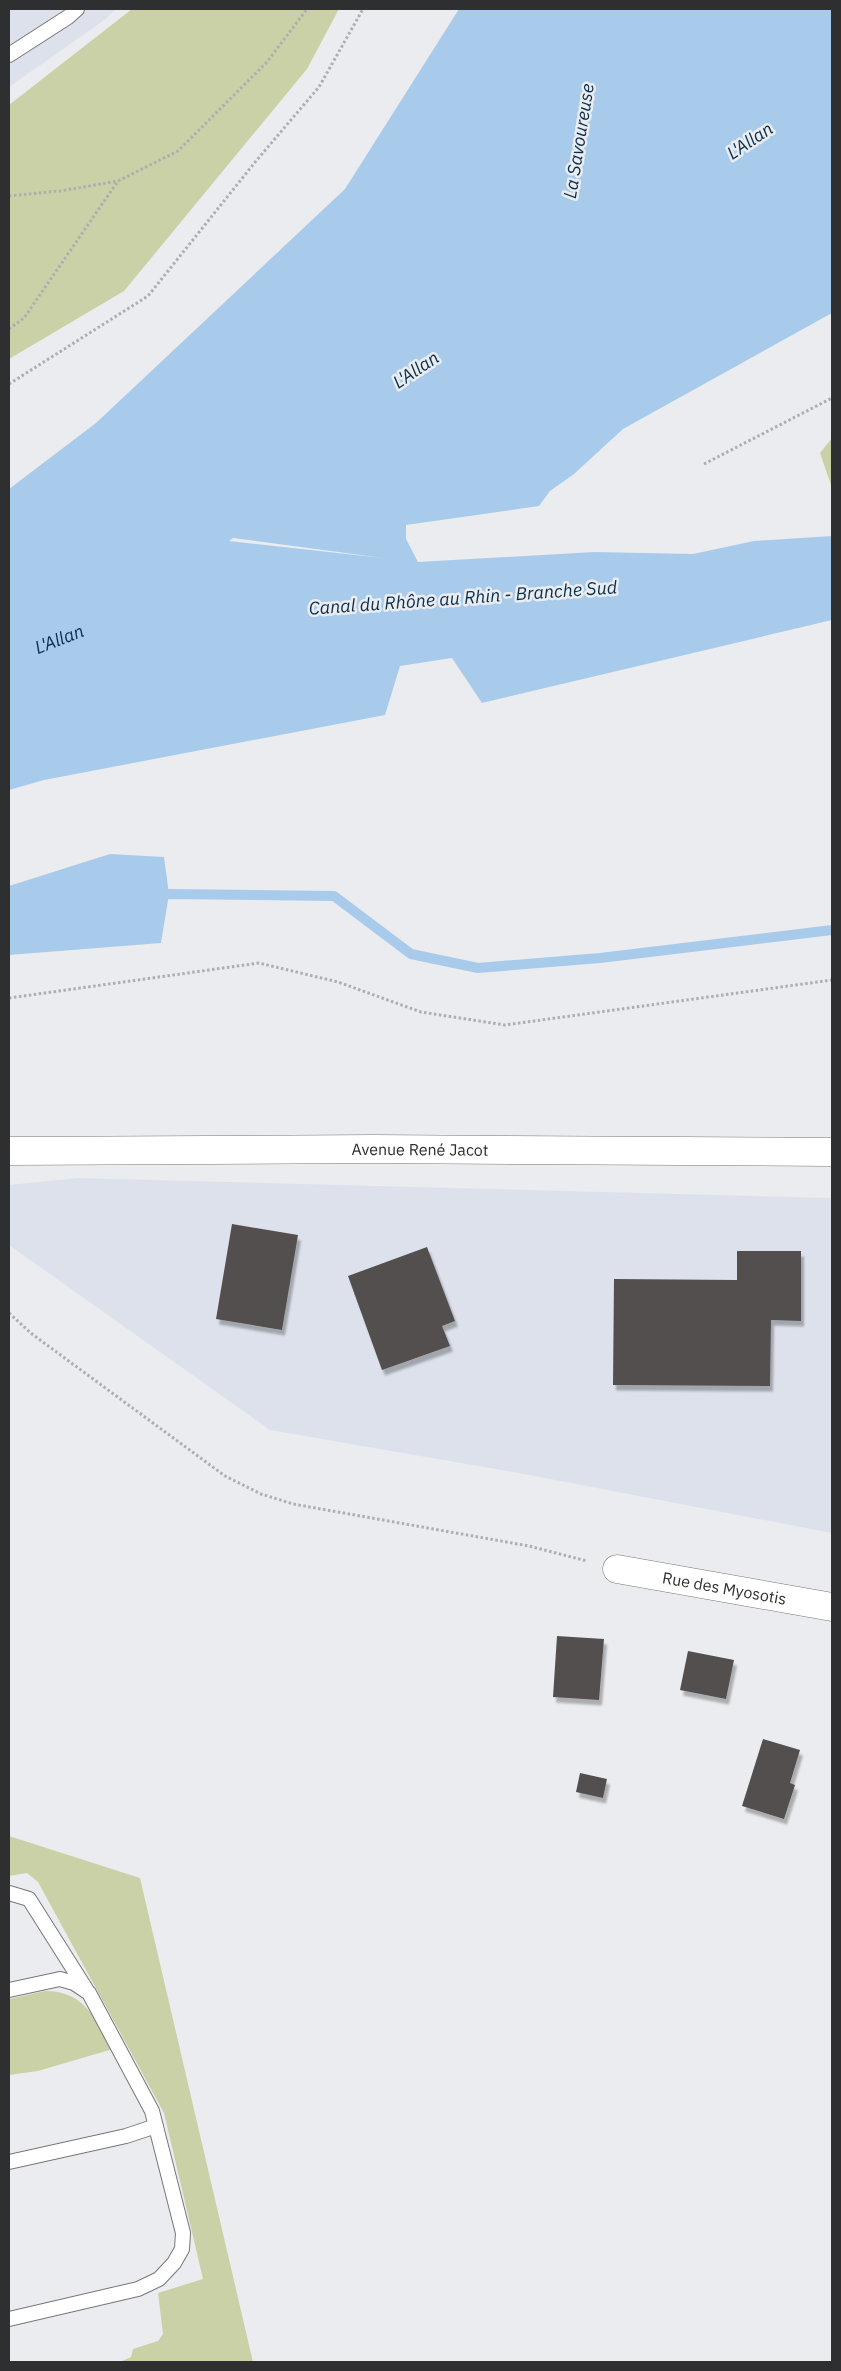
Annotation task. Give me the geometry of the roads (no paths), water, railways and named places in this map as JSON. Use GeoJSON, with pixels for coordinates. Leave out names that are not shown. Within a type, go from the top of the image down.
{"type":"FeatureCollection","features":[{"type":"Feature","properties":{"kind":"main road","name":"Avenue René Jacot"},"geometry":{"type":"LineString","coordinates":[[9,1150],[374,1149],[832,1152]]}},
{"type":"Feature","properties":{"kind":"main road","name":"Rue des Myosotis"},"geometry":{"type":"LineString","coordinates":[[617,1569],[832,1607]]}},
{"type":"Feature","properties":{"kind":"lane"},"geometry":{"type":"LineString","coordinates":[[9,55],[68,17],[77,9]]}},
{"type":"Feature","properties":{"kind":"lane"},"geometry":{"type":"LineString","coordinates":[[9,1893],[28,1899],[89,1993],[152,2110],[183,2233],[182,2249],[174,2263],[159,2279],[138,2289],[9,2319]]}},
{"type":"Feature","properties":{"kind":"lane"},"geometry":{"type":"LineString","coordinates":[[9,1990],[60,1979],[74,1983],[89,1993]]}},
{"type":"Feature","properties":{"kind":"lane"},"geometry":{"type":"LineString","coordinates":[[9,2162],[126,2136],[156,2126]]}},
{"type":"Feature","properties":{"kind":"water"},"geometry":{"type":"Polygon","coordinates":[[[459,9],[832,9],[832,313],[623,429],[574,474],[550,491],[539,506],[406,525],[406,539],[418,562],[594,552],[693,554],[754,541],[832,536],[832,620],[482,703],[452,658],[400,666],[385,715],[44,780],[9,790],[9,489],[96,423],[345,189],[459,9]],[[189,532],[184,536],[383,558],[189,532]]]}},
{"type":"Feature","properties":{"kind":"water"},"geometry":{"type":"Polygon","coordinates":[[[110,854],[164,857],[169,894],[161,943],[9,955],[9,886],[110,854]]]}},
{"type":"Feature","properties":{"kind":"waterway","name":"L'Allan"},"geometry":{"type":"LineString","coordinates":[[9,659],[94,626],[184,536],[258,482]]}},
{"type":"Feature","properties":{"kind":"waterway"},"geometry":{"type":"LineString","coordinates":[[157,897],[169,894],[334,896],[411,954],[478,968],[600,958],[832,930]]}},
{"type":"Feature","properties":{"kind":"water label","name":"La Savoureuse"},"geometry":{"type":"Point","coordinates":[579,141]}},
{"type":"Feature","properties":{"kind":"water label","name":"Canal du Rhône au Rhin - Branche Sud"},"geometry":{"type":"Point","coordinates":[463,598]}}]}
